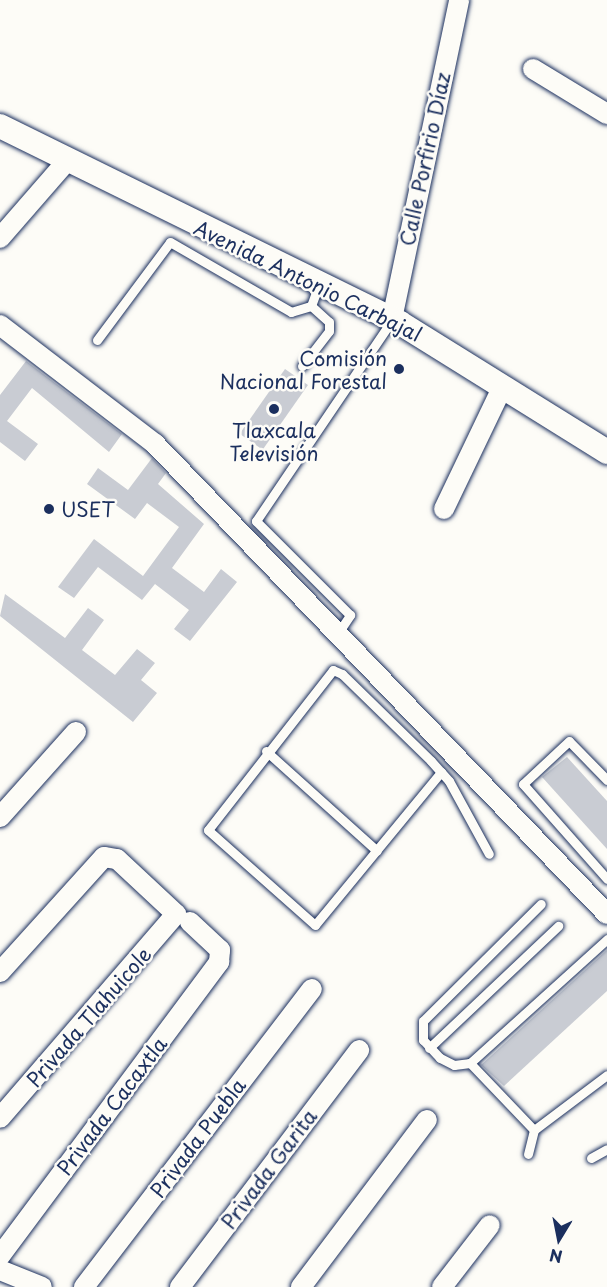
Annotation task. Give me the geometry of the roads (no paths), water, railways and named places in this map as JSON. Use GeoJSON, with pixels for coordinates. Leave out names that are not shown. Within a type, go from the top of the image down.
{"type":"FeatureCollection","features":[{"type":"Feature","properties":{"kind":"street","name":"Calle Porfirio Díaz"},"geometry":{"type":"LineString","coordinates":[[392,319],[459,0]]}},
{"type":"Feature","properties":{"kind":"street"},"geometry":{"type":"LineString","coordinates":[[533,69],[607,114]]}},
{"type":"Feature","properties":{"kind":"street","name":"Avenida Antonio Carbajal"},"geometry":{"type":"LineString","coordinates":[[0,126],[315,295],[392,319],[607,452]]}},
{"type":"Feature","properties":{"kind":"street"},"geometry":{"type":"LineString","coordinates":[[0,238],[66,162]]}},
{"type":"Feature","properties":{"kind":"street"},"geometry":{"type":"LineString","coordinates":[[0,326],[155,444],[447,745],[607,914]]}},
{"type":"Feature","properties":{"kind":"street"},"geometry":{"type":"LineString","coordinates":[[444,509],[503,386]]}},
{"type":"Feature","properties":{"kind":"street"},"geometry":{"type":"LineString","coordinates":[[0,817],[76,732]]}},
{"type":"Feature","properties":{"kind":"street"},"geometry":{"type":"LineString","coordinates":[[0,972],[108,856],[183,918]]}},
{"type":"Feature","properties":{"kind":"street","name":"Privada Cacaxtla"},"geometry":{"type":"LineString","coordinates":[[0,1256],[222,954],[183,918]]}},
{"type":"Feature","properties":{"kind":"street","name":"Privada Tlahuicole"},"geometry":{"type":"LineString","coordinates":[[0,1118],[183,918]]}},
{"type":"Feature","properties":{"kind":"street","name":"Privada Puebla"},"geometry":{"type":"LineString","coordinates":[[84,1287],[312,989]]}},
{"type":"Feature","properties":{"kind":"street","name":"Privada Garita"},"geometry":{"type":"LineString","coordinates":[[180,1287],[358,1050]]}},
{"type":"Feature","properties":{"kind":"street"},"geometry":{"type":"LineString","coordinates":[[301,1287],[427,1120]]}},
{"type":"Feature","properties":{"kind":"street"},"geometry":{"type":"LineString","coordinates":[[442,1287],[490,1225]]}},
{"type":"Feature","properties":{"kind":"street"},"geometry":{"type":"LineString","coordinates":[[0,1270],[42,1287]]}},
{"type":"Feature","properties":{"kind":"lane"},"geometry":{"type":"LineString","coordinates":[[97,340],[170,242],[289,310],[315,295],[328,322],[329,331],[302,366]]}},
{"type":"Feature","properties":{"kind":"lane"},"geometry":{"type":"LineString","coordinates":[[338,633],[350,615],[256,521],[392,319]]}},
{"type":"Feature","properties":{"kind":"lane"},"geometry":{"type":"LineString","coordinates":[[441,772],[315,925],[212,838],[211,822],[333,670],[441,772],[489,854]]}},
{"type":"Feature","properties":{"kind":"lane"},"geometry":{"type":"LineString","coordinates":[[607,780],[569,741],[523,784],[607,879]]}},
{"type":"Feature","properties":{"kind":"lane"},"geometry":{"type":"LineString","coordinates":[[431,761],[447,745]]}},
{"type":"Feature","properties":{"kind":"lane"},"geometry":{"type":"LineString","coordinates":[[266,751],[377,851]]}},
{"type":"Feature","properties":{"kind":"lane"},"geometry":{"type":"LineString","coordinates":[[541,904],[428,1013],[421,1031],[429,1048],[447,1063],[470,1063],[607,939]]}},
{"type":"Feature","properties":{"kind":"lane"},"geometry":{"type":"LineString","coordinates":[[429,1048],[558,926]]}},
{"type":"Feature","properties":{"kind":"lane"},"geometry":{"type":"LineString","coordinates":[[470,1063],[534,1130]]}},
{"type":"Feature","properties":{"kind":"lane"},"geometry":{"type":"LineString","coordinates":[[528,1154],[534,1130],[607,1075]]}},
{"type":"Feature","properties":{"kind":"lane"},"geometry":{"type":"LineString","coordinates":[[591,1158],[607,1149]]}},
{"type":"Feature","properties":{"kind":"place","name":"Comisión Nacional Forestal"},"geometry":{"type":"Point","coordinates":[399,369]}},
{"type":"Feature","properties":{"kind":"place","name":"Tlaxcala Televisión"},"geometry":{"type":"Point","coordinates":[274,409]}},
{"type":"Feature","properties":{"kind":"place","name":"USET"},"geometry":{"type":"Point","coordinates":[49,509]}}]}
